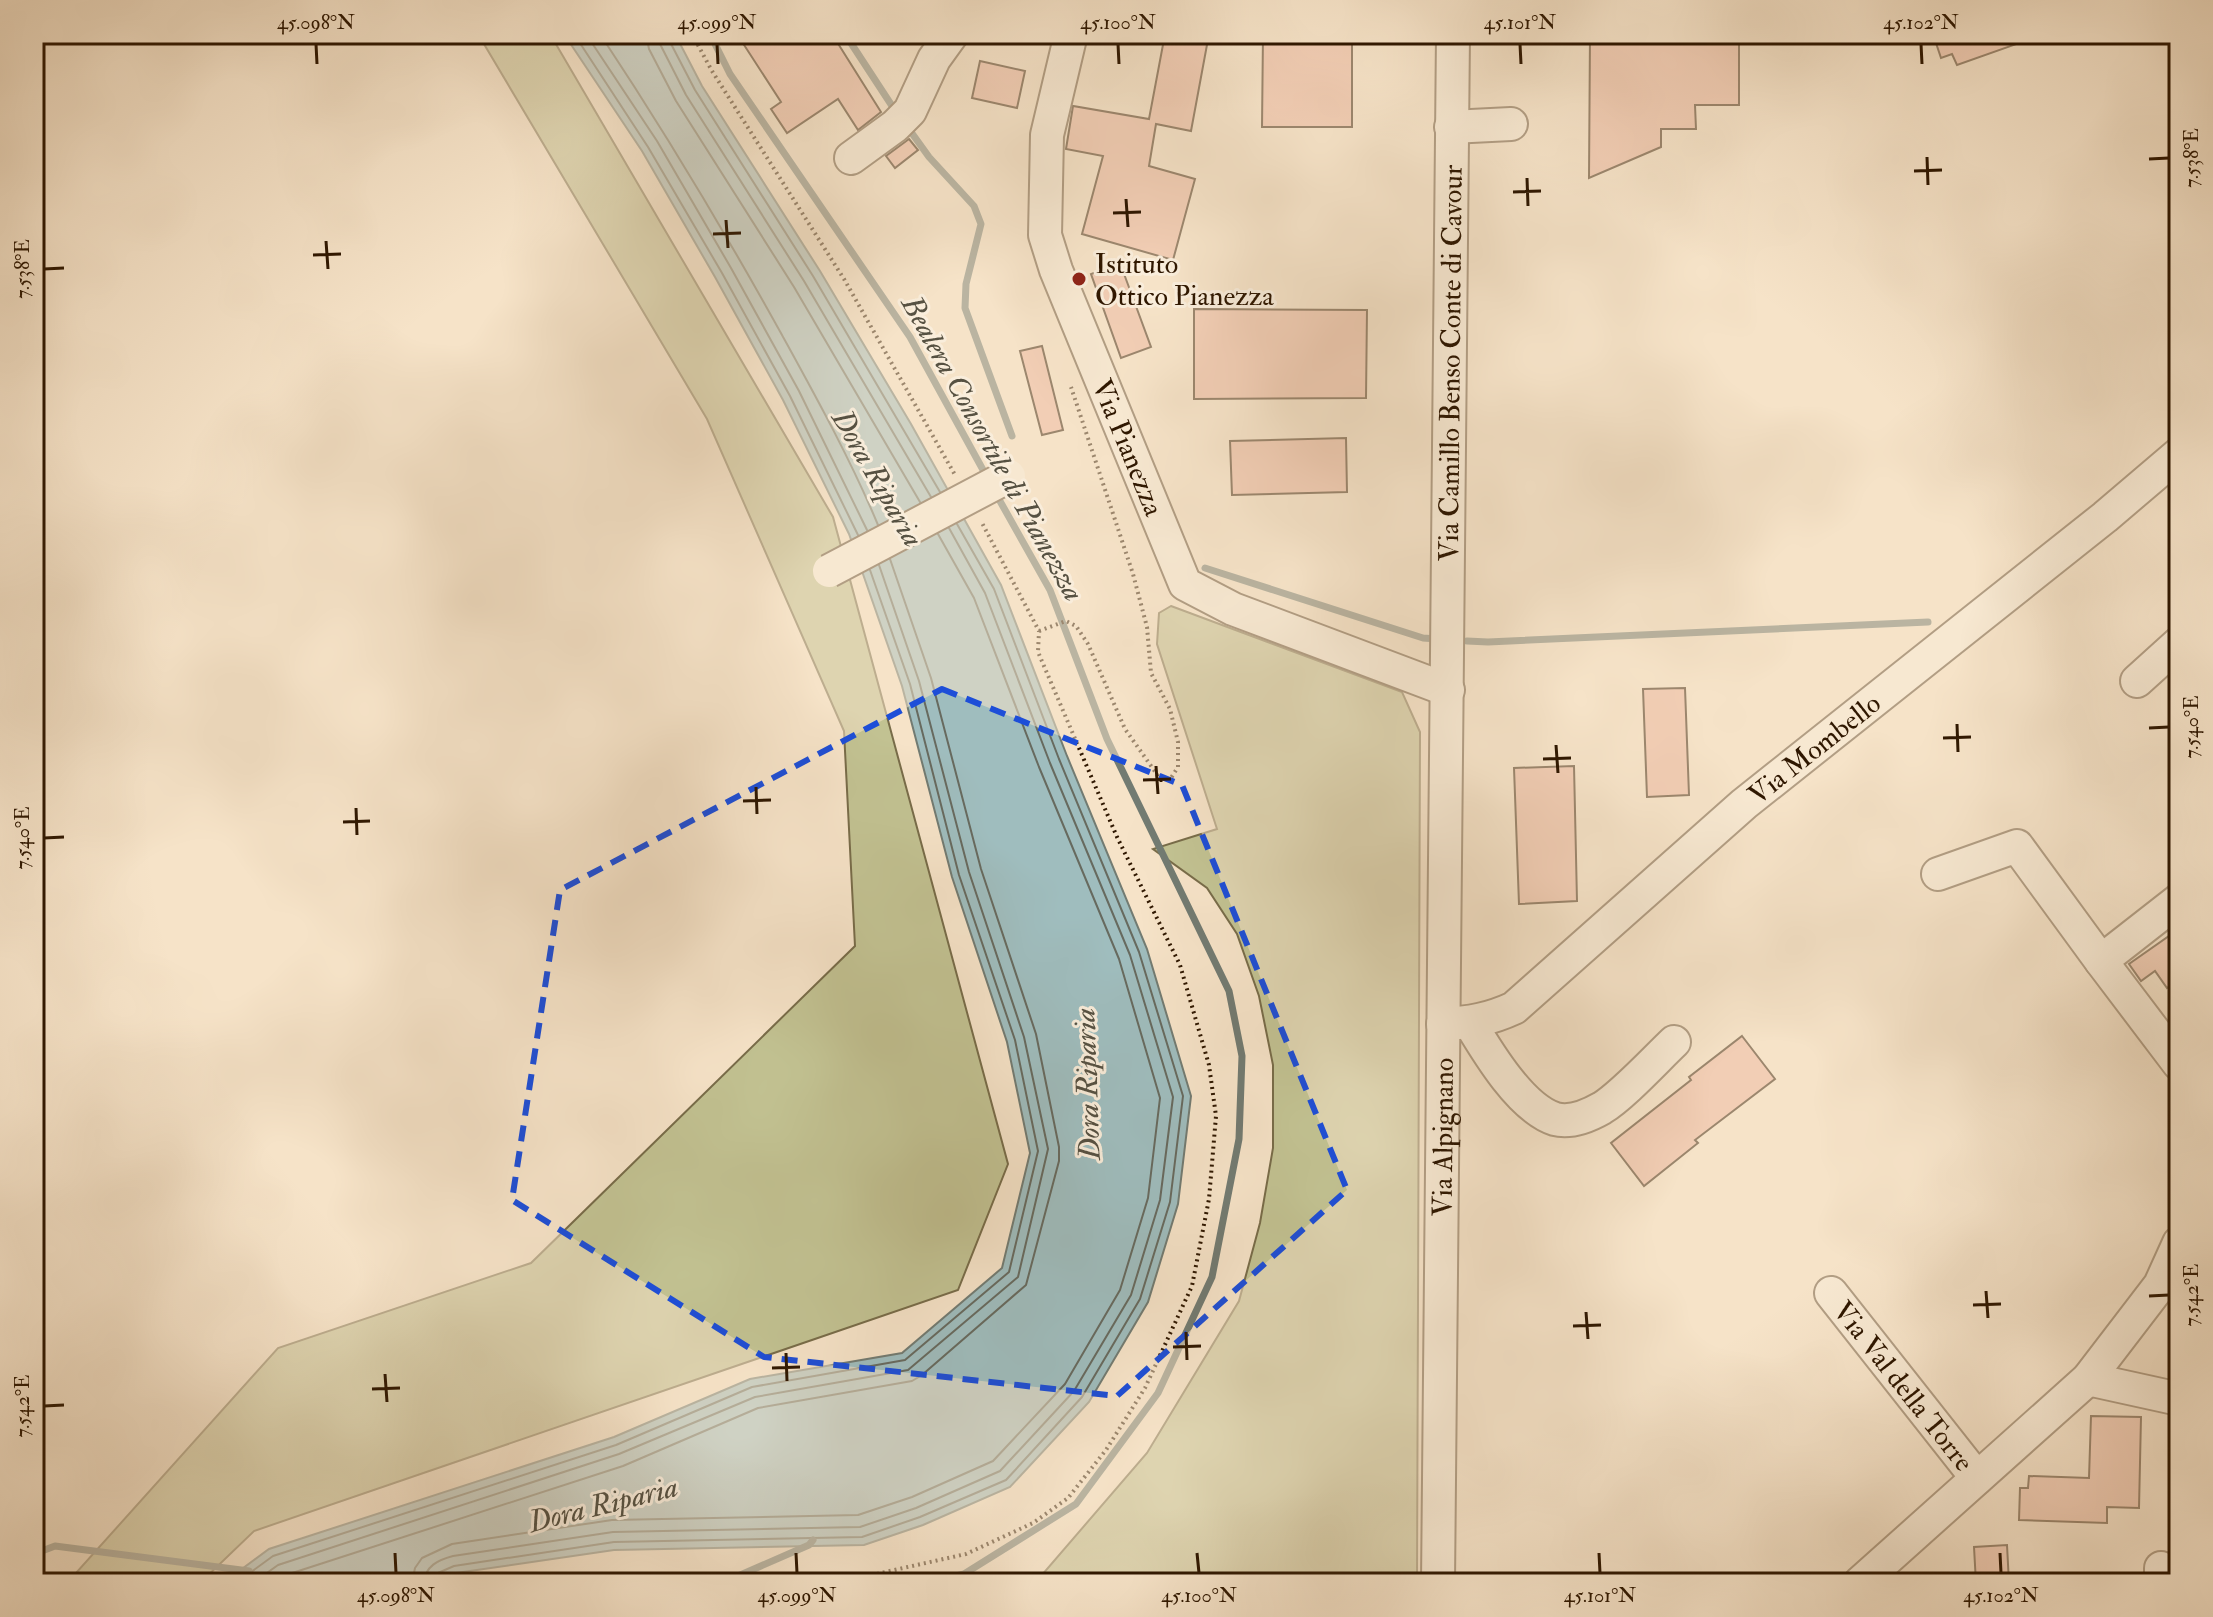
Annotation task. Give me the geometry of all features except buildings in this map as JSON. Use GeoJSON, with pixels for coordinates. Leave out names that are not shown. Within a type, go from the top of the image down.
{"type":"FeatureCollection","features":[{"type":"Feature","properties":{"kind":"street"},"geometry":{"type":"LineString","coordinates":[[851,158],[902,118],[934,59],[952,34]]}},
{"type":"Feature","properties":{"kind":"street","name":"Via Camillo Benso Conte di Cavour"},"geometry":{"type":"LineString","coordinates":[[1448,690],[1453,34]]}},
{"type":"Feature","properties":{"kind":"street","name":"Via Pianezza"},"geometry":{"type":"LineString","coordinates":[[1065,40],[1047,135],[1045,235],[1056,270],[1185,584],[1233,609],[1448,690]]}},
{"type":"Feature","properties":{"kind":"street"},"geometry":{"type":"LineString","coordinates":[[1451,127],[1511,124]]}},
{"type":"Feature","properties":{"kind":"street","name":"Via Mombello"},"geometry":{"type":"LineString","coordinates":[[1456,1024],[1491,1019],[1514,1008],[1744,804],[2105,517],[2179,454]]}},
{"type":"Feature","properties":{"kind":"street"},"geometry":{"type":"LineString","coordinates":[[829,571],[1009,476]]}},
{"type":"Feature","properties":{"kind":"street"},"geometry":{"type":"LineString","coordinates":[[2137,681],[2179,643]]}},
{"type":"Feature","properties":{"kind":"street","name":"Via Alpignano"},"geometry":{"type":"LineString","coordinates":[[1438,1583],[1456,1024],[1448,690]]}},
{"type":"Feature","properties":{"kind":"street"},"geometry":{"type":"LineString","coordinates":[[1938,874],[2017,846],[2179,1064]]}},
{"type":"Feature","properties":{"kind":"street"},"geometry":{"type":"LineString","coordinates":[[2101,961],[2179,900]]}},
{"type":"Feature","properties":{"kind":"street"},"geometry":{"type":"LineString","coordinates":[[1456,1024],[1491,1057],[1532,1105],[1555,1119],[1575,1120],[1603,1108],[1674,1042]]}},
{"type":"Feature","properties":{"kind":"street","name":"Via Val della Torre"},"geometry":{"type":"LineString","coordinates":[[1860,1583],[2088,1379],[2160,1285],[2179,1243]]}},
{"type":"Feature","properties":{"kind":"street","name":"Via Val della Torre"},"geometry":{"type":"LineString","coordinates":[[1831,1293],[1977,1478]]}},
{"type":"Feature","properties":{"kind":"street"},"geometry":{"type":"LineString","coordinates":[[2088,1379],[2179,1399]]}},
{"type":"Feature","properties":{"kind":"path"},"geometry":{"type":"LineString","coordinates":[[692,34],[712,71],[844,279],[958,480]]}},
{"type":"Feature","properties":{"kind":"path"},"geometry":{"type":"LineString","coordinates":[[1039,631],[1066,621],[1076,626],[1088,644],[1125,729],[1161,780],[1171,778],[1178,767],[1178,742],[1170,709],[1151,673],[1147,627],[1133,574],[1071,386]]}},
{"type":"Feature","properties":{"kind":"path"},"geometry":{"type":"LineString","coordinates":[[836,1583],[966,1554],[1033,1523],[1068,1498],[1106,1450],[1145,1388],[1192,1286],[1209,1199],[1216,1116],[1209,1065],[1180,965],[1117,837],[1038,652],[1039,631],[981,521]]}},
{"type":"Feature","properties":{"kind":"highlighted area"},"geometry":{"type":"Polygon","coordinates":[[[942,689],[1182,785],[1347,1190],[1117,1396],[764,1357],[512,1200],[560,890],[942,689]]]}},
{"type":"Feature","properties":{"kind":"green space"},"geometry":{"type":"Polygon","coordinates":[[[478,34],[550,34],[833,517],[1008,1164],[958,1290],[254,1531],[200,1583],[67,1583],[278,1348],[531,1263],[855,946],[844,731],[707,419],[478,34]]]}},
{"type":"Feature","properties":{"kind":"green space"},"geometry":{"type":"Polygon","coordinates":[[[1171,606],[1402,692],[1420,732],[1417,1583],[1035,1583],[1147,1453],[1239,1301],[1260,1223],[1273,1148],[1273,1065],[1259,996],[1237,934],[1207,888],[1153,849],[1217,829],[1157,644],[1159,613],[1171,606]]]}},
{"type":"Feature","properties":{"kind":"water","name":"Dora Riparia"},"geometry":{"type":"Polygon","coordinates":[[[564,34],[675,34],[702,86],[820,271],[911,424],[1001,585],[1067,756],[1147,949],[1191,1096],[1178,1204],[1148,1302],[1089,1402],[1010,1487],[923,1525],[864,1545],[614,1550],[456,1573],[435,1583],[223,1583],[269,1549],[614,1437],[750,1379],[902,1353],[1002,1268],[1030,1153],[1007,1042],[952,877],[902,686],[849,534],[783,400],[715,277],[642,151],[564,34]]]}},
{"type":"Feature","properties":{"kind":"waterway","name":"Bealera Consortile di Pianezza"},"geometry":{"type":"LineString","coordinates":[[710,34],[730,74],[910,337],[988,479]]}},
{"type":"Feature","properties":{"kind":"waterway"},"geometry":{"type":"LineString","coordinates":[[845,34],[896,112]]}},
{"type":"Feature","properties":{"kind":"waterway"},"geometry":{"type":"LineString","coordinates":[[906,125],[929,157],[974,206],[981,224],[966,284],[965,308],[1012,436]]}},
{"type":"Feature","properties":{"kind":"waterway","name":"Bealera Consortile di Pianezza"},"geometry":{"type":"LineString","coordinates":[[928,1583],[964,1574],[1076,1504],[1158,1393],[1212,1277],[1239,1139],[1242,1056],[1229,991],[1107,739],[1050,590],[996,494]]}},
{"type":"Feature","properties":{"kind":"waterway"},"geometry":{"type":"LineString","coordinates":[[1205,568],[1423,638],[1437,639]]}},
{"type":"Feature","properties":{"kind":"waterway"},"geometry":{"type":"LineString","coordinates":[[1467,641],[1928,622]]}},
{"type":"Feature","properties":{"kind":"waterway"},"geometry":{"type":"LineString","coordinates":[[722,1583],[809,1545],[813,1540]]}},
{"type":"Feature","properties":{"kind":"waterway"},"geometry":{"type":"LineString","coordinates":[[34,1554],[55,1546],[249,1571]]}},
{"type":"Feature","properties":{"kind":"place","name":"Istituto Ottico Pianezza"},"geometry":{"type":"Point","coordinates":[1079,279]}}]}
